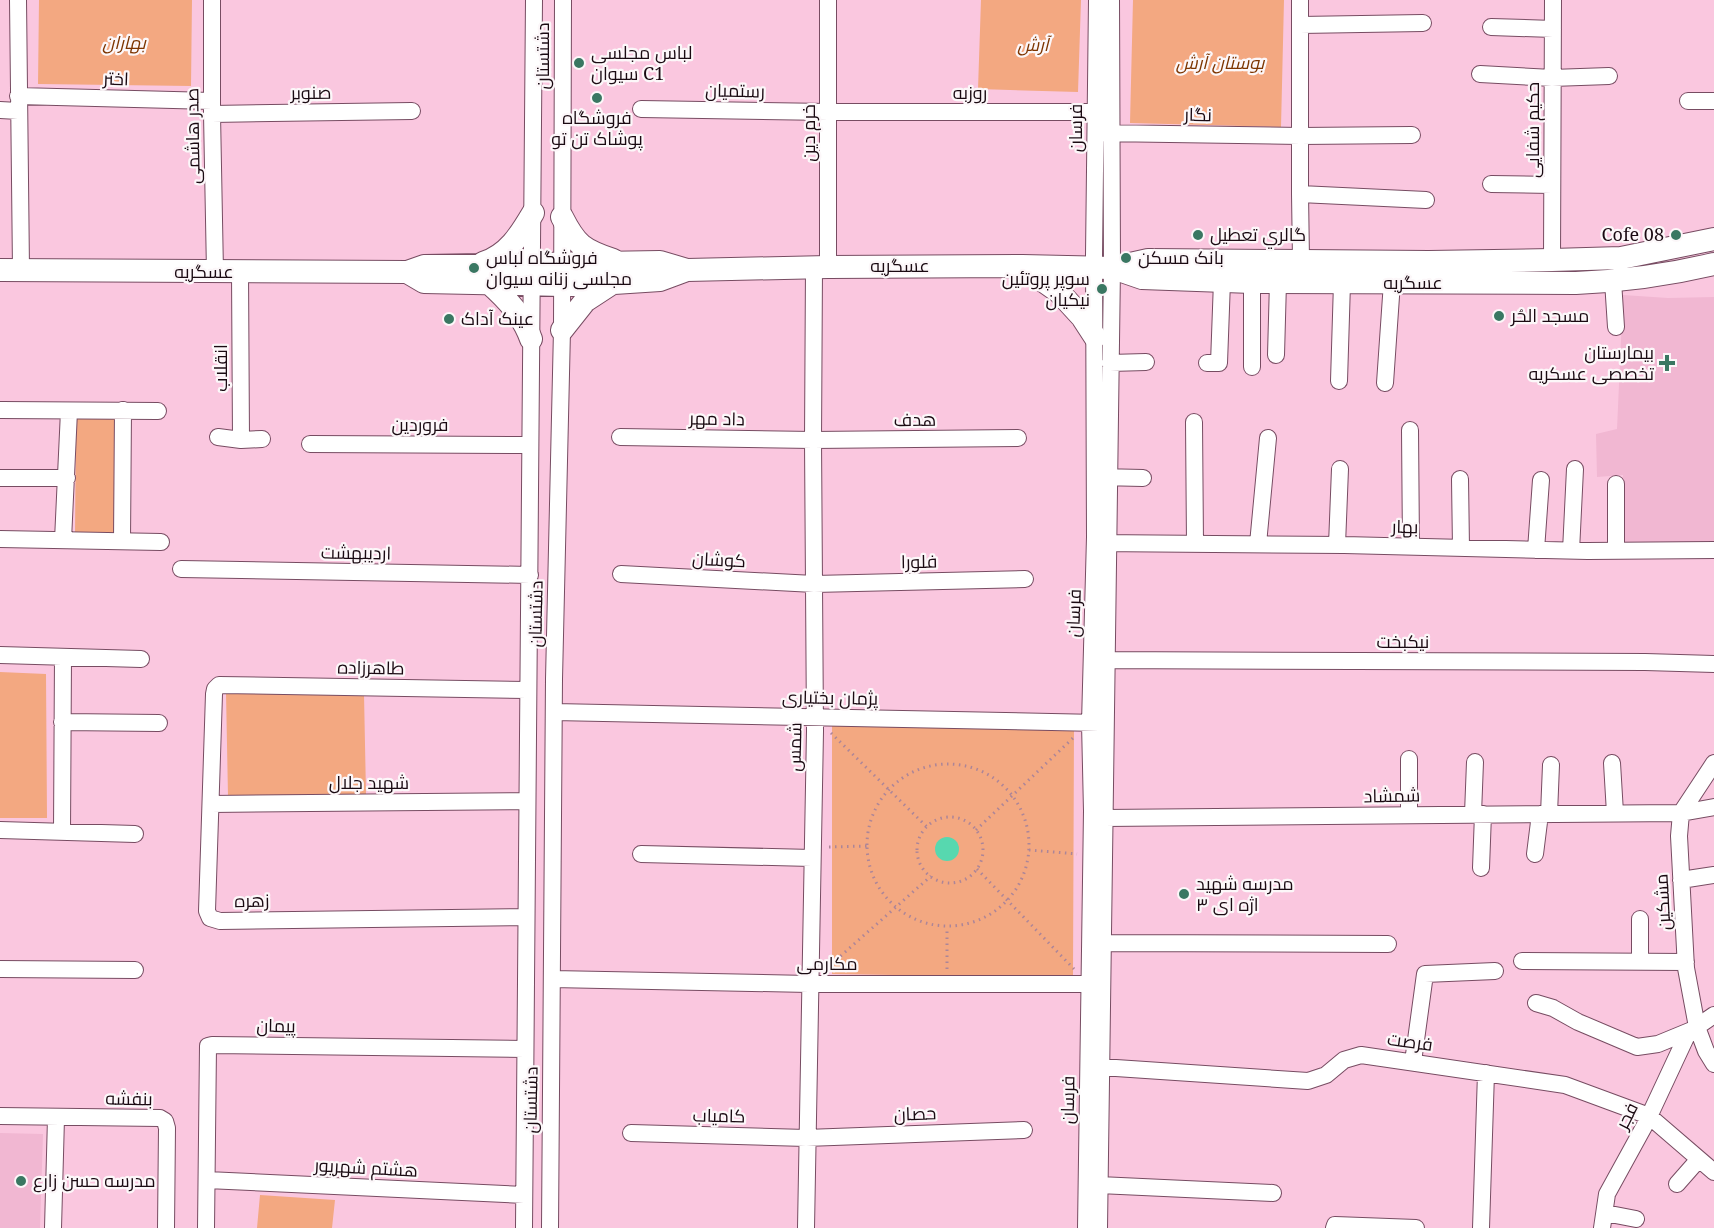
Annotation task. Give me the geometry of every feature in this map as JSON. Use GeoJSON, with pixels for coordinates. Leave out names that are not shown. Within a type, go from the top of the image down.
{"type":"FeatureCollection","features":[{"type":"Feature","properties":{"kind":"main road"},"geometry":{"type":"LineString","coordinates":[[531,339],[528,329],[514,308],[484,274],[492,260],[504,253],[515,242],[533,213]]}},
{"type":"Feature","properties":{"kind":"main road"},"geometry":{"type":"LineString","coordinates":[[562,217],[579,244],[618,273],[585,301],[562,330]]}},
{"type":"Feature","properties":{"kind":"main road","name":"عسگریه"},"geometry":{"type":"LineString","coordinates":[[11,270],[407,272],[424,266],[484,274],[562,274],[618,273],[660,262],[687,270],[821,267],[1103,267],[1148,260],[1552,260],[1621,258],[1714,239]]}},
{"type":"Feature","properties":{"kind":"main road","name":"عسگریه"},"geometry":{"type":"LineString","coordinates":[[1103,267],[1142,278],[1222,281],[1576,283],[1613,281],[1679,272],[1714,264]]}},
{"type":"Feature","properties":{"kind":"main road"},"geometry":{"type":"LineString","coordinates":[[1023,266],[1059,292],[1082,317],[1095,337]]}},
{"type":"Feature","properties":{"kind":"street"},"geometry":{"type":"LineString","coordinates":[[11,270],[18,103],[18,0]]}},
{"type":"Feature","properties":{"kind":"street","name":"صدر هاشمی"},"geometry":{"type":"LineString","coordinates":[[212,0],[215,272]]}},
{"type":"Feature","properties":{"kind":"street","name":"دشتستان"},"geometry":{"type":"LineString","coordinates":[[524,1228],[534,0]]}},
{"type":"Feature","properties":{"kind":"street","name":"دشتستان"},"geometry":{"type":"LineString","coordinates":[[550,1228],[554,712],[562,330],[563,0]]}},
{"type":"Feature","properties":{"kind":"street","name":"خرم دین"},"geometry":{"type":"LineString","coordinates":[[821,267],[828,112],[828,0]]}},
{"type":"Feature","properties":{"kind":"street","name":"فرسان"},"geometry":{"type":"LineString","coordinates":[[1086,1228],[1095,984],[1092,811],[1099,660],[1102,477],[1110,363],[1103,267],[1103,112],[1097,0]]}},
{"type":"Feature","properties":{"kind":"street","name":"فرسان"},"geometry":{"type":"LineString","coordinates":[[1103,112],[1111,0]]}},
{"type":"Feature","properties":{"kind":"street"},"geometry":{"type":"LineString","coordinates":[[1300,0],[1301,260]]}},
{"type":"Feature","properties":{"kind":"street","name":"حکیم شفایی"},"geometry":{"type":"LineString","coordinates":[[1552,260],[1553,0]]}},
{"type":"Feature","properties":{"kind":"street"},"geometry":{"type":"LineString","coordinates":[[1300,25],[1423,23]]}},
{"type":"Feature","properties":{"kind":"street"},"geometry":{"type":"LineString","coordinates":[[1491,27],[1553,28]]}},
{"type":"Feature","properties":{"kind":"street"},"geometry":{"type":"LineString","coordinates":[[1480,74],[1552,78],[1609,76]]}},
{"type":"Feature","properties":{"kind":"street"},"geometry":{"type":"LineString","coordinates":[[1688,101],[1714,101]]}},
{"type":"Feature","properties":{"kind":"street","name":"اختر"},"geometry":{"type":"LineString","coordinates":[[0,110],[18,103],[212,108]]}},
{"type":"Feature","properties":{"kind":"street","name":"صنوبر"},"geometry":{"type":"LineString","coordinates":[[212,108],[412,111]]}},
{"type":"Feature","properties":{"kind":"street","name":"رستمیان"},"geometry":{"type":"LineString","coordinates":[[641,109],[828,112]]}},
{"type":"Feature","properties":{"kind":"street","name":"روزبه"},"geometry":{"type":"LineString","coordinates":[[828,112],[1103,112]]}},
{"type":"Feature","properties":{"kind":"street","name":"نگار"},"geometry":{"type":"LineString","coordinates":[[1103,133],[1412,135]]}},
{"type":"Feature","properties":{"kind":"street"},"geometry":{"type":"LineString","coordinates":[[1491,184],[1552,185]]}},
{"type":"Feature","properties":{"kind":"street"},"geometry":{"type":"LineString","coordinates":[[1300,194],[1426,200]]}},
{"type":"Feature","properties":{"kind":"street","name":"شمس"},"geometry":{"type":"LineString","coordinates":[[806,1228],[812,853],[821,723],[814,584],[813,440],[821,267]]}},
{"type":"Feature","properties":{"kind":"street","name":"فرسان"},"geometry":{"type":"LineString","coordinates":[[1102,477],[1095,337],[1103,267]]}},
{"type":"Feature","properties":{"kind":"street","name":"انقلاب"},"geometry":{"type":"LineString","coordinates":[[240,272],[241,440]]}},
{"type":"Feature","properties":{"kind":"street"},"geometry":{"type":"LineString","coordinates":[[1207,363],[1219,363],[1222,281]]}},
{"type":"Feature","properties":{"kind":"street"},"geometry":{"type":"LineString","coordinates":[[1613,281],[1616,327]]}},
{"type":"Feature","properties":{"kind":"street"},"geometry":{"type":"LineString","coordinates":[[1252,282],[1252,367]]}},
{"type":"Feature","properties":{"kind":"street"},"geometry":{"type":"LineString","coordinates":[[1276,355],[1278,282]]}},
{"type":"Feature","properties":{"kind":"street"},"geometry":{"type":"LineString","coordinates":[[1386,383],[1392,282]]}},
{"type":"Feature","properties":{"kind":"street"},"geometry":{"type":"LineString","coordinates":[[1339,381],[1342,283]]}},
{"type":"Feature","properties":{"kind":"street"},"geometry":{"type":"LineString","coordinates":[[1110,363],[1146,362]]}},
{"type":"Feature","properties":{"kind":"street"},"geometry":{"type":"LineString","coordinates":[[1,410],[158,411]]}},
{"type":"Feature","properties":{"kind":"street"},"geometry":{"type":"LineString","coordinates":[[122,541],[123,410]]}},
{"type":"Feature","properties":{"kind":"street"},"geometry":{"type":"LineString","coordinates":[[63,540],[69,411]]}},
{"type":"Feature","properties":{"kind":"street"},"geometry":{"type":"LineString","coordinates":[[1194,422],[1195,543]]}},
{"type":"Feature","properties":{"kind":"street"},"geometry":{"type":"LineString","coordinates":[[1410,430],[1410,547]]}},
{"type":"Feature","properties":{"kind":"street"},"geometry":{"type":"LineString","coordinates":[[218,437],[241,440],[262,439]]}},
{"type":"Feature","properties":{"kind":"street","name":"داد مهر"},"geometry":{"type":"LineString","coordinates":[[620,437],[813,440]]}},
{"type":"Feature","properties":{"kind":"street","name":"هدف"},"geometry":{"type":"LineString","coordinates":[[813,440],[1018,438]]}},
{"type":"Feature","properties":{"kind":"street"},"geometry":{"type":"LineString","coordinates":[[1258,544],[1268,438]]}},
{"type":"Feature","properties":{"kind":"street","name":"فروردین"},"geometry":{"type":"LineString","coordinates":[[310,444],[530,445]]}},
{"type":"Feature","properties":{"kind":"street"},"geometry":{"type":"LineString","coordinates":[[1337,545],[1340,469]]}},
{"type":"Feature","properties":{"kind":"street"},"geometry":{"type":"LineString","coordinates":[[1570,551],[1575,469]]}},
{"type":"Feature","properties":{"kind":"street"},"geometry":{"type":"LineString","coordinates":[[1102,477],[1143,478]]}},
{"type":"Feature","properties":{"kind":"street"},"geometry":{"type":"LineString","coordinates":[[0,478],[67,478]]}},
{"type":"Feature","properties":{"kind":"street"},"geometry":{"type":"LineString","coordinates":[[1460,479],[1461,548]]}},
{"type":"Feature","properties":{"kind":"street"},"geometry":{"type":"LineString","coordinates":[[1536,550],[1541,480]]}},
{"type":"Feature","properties":{"kind":"street"},"geometry":{"type":"LineString","coordinates":[[1616,484],[1616,551]]}},
{"type":"Feature","properties":{"kind":"street"},"geometry":{"type":"LineString","coordinates":[[0,539],[161,542]]}},
{"type":"Feature","properties":{"kind":"street","name":"بهار"},"geometry":{"type":"LineString","coordinates":[[1101,543],[1337,545],[1570,551],[1714,550]]}},
{"type":"Feature","properties":{"kind":"street","name":"اردیبهشت"},"geometry":{"type":"LineString","coordinates":[[181,569],[530,575]]}},
{"type":"Feature","properties":{"kind":"street","name":"کوشان"},"geometry":{"type":"LineString","coordinates":[[621,574],[814,584]]}},
{"type":"Feature","properties":{"kind":"street","name":"فلورا"},"geometry":{"type":"LineString","coordinates":[[814,584],[1025,579]]}},
{"type":"Feature","properties":{"kind":"street"},"geometry":{"type":"LineString","coordinates":[[0,655],[141,659]]}},
{"type":"Feature","properties":{"kind":"street"},"geometry":{"type":"LineString","coordinates":[[62,832],[63,657]]}},
{"type":"Feature","properties":{"kind":"street","name":"نیکبخت"},"geometry":{"type":"LineString","coordinates":[[1099,660],[1714,664]]}},
{"type":"Feature","properties":{"kind":"street","name":"طاهرزاده"},"geometry":{"type":"LineString","coordinates":[[215,689],[219,685],[527,690]]}},
{"type":"Feature","properties":{"kind":"street","name":"زهره"},"geometry":{"type":"LineString","coordinates":[[215,689],[207,911],[210,918],[220,921],[526,917]]}},
{"type":"Feature","properties":{"kind":"street","name":"پژمان بختیاری"},"geometry":{"type":"LineString","coordinates":[[554,712],[821,723],[1097,723]]}},
{"type":"Feature","properties":{"kind":"street"},"geometry":{"type":"LineString","coordinates":[[62,722],[159,723]]}},
{"type":"Feature","properties":{"kind":"street","name":"فرسان"},"geometry":{"type":"LineString","coordinates":[[1097,723],[1104,818],[1102,943],[1095,984],[1101,1067],[1099,1228]]}},
{"type":"Feature","properties":{"kind":"street"},"geometry":{"type":"LineString","coordinates":[[1409,815],[1410,759]]}},
{"type":"Feature","properties":{"kind":"street"},"geometry":{"type":"LineString","coordinates":[[1475,762],[1481,868]]}},
{"type":"Feature","properties":{"kind":"street"},"geometry":{"type":"LineString","coordinates":[[1612,763],[1615,813]]}},
{"type":"Feature","properties":{"kind":"street"},"geometry":{"type":"LineString","coordinates":[[1681,813],[1714,763]]}},
{"type":"Feature","properties":{"kind":"street"},"geometry":{"type":"LineString","coordinates":[[1535,854],[1545,814],[1551,765]]}},
{"type":"Feature","properties":{"kind":"street","name":"شهید جلال"},"geometry":{"type":"LineString","coordinates":[[211,804],[527,801]]}},
{"type":"Feature","properties":{"kind":"street","name":"شمشاد"},"geometry":{"type":"LineString","coordinates":[[1104,818],[1681,813],[1714,807]]}},
{"type":"Feature","properties":{"kind":"street","name":"مشکین"},"geometry":{"type":"LineString","coordinates":[[1681,813],[1679,836],[1686,962],[1694,1028],[1714,1064]]}},
{"type":"Feature","properties":{"kind":"street"},"geometry":{"type":"LineString","coordinates":[[0,830],[135,834]]}},
{"type":"Feature","properties":{"kind":"street"},"geometry":{"type":"LineString","coordinates":[[641,854],[812,853]]}},
{"type":"Feature","properties":{"kind":"street"},"geometry":{"type":"LineString","coordinates":[[1682,880],[1714,875]]}},
{"type":"Feature","properties":{"kind":"street"},"geometry":{"type":"LineString","coordinates":[[1640,920],[1640,962]]}},
{"type":"Feature","properties":{"kind":"street"},"geometry":{"type":"LineString","coordinates":[[1102,943],[1388,944]]}},
{"type":"Feature","properties":{"kind":"street"},"geometry":{"type":"LineString","coordinates":[[1522,961],[1686,962]]}},
{"type":"Feature","properties":{"kind":"street"},"geometry":{"type":"LineString","coordinates":[[0,969],[135,970]]}},
{"type":"Feature","properties":{"kind":"street"},"geometry":{"type":"LineString","coordinates":[[1413,1062],[1425,974],[1495,971]]}},
{"type":"Feature","properties":{"kind":"street","name":"مکارمی"},"geometry":{"type":"LineString","coordinates":[[552,979],[809,984],[1095,984]]}},
{"type":"Feature","properties":{"kind":"street"},"geometry":{"type":"LineString","coordinates":[[1536,1003],[1553,1008],[1578,1022],[1637,1047],[1658,1044],[1694,1028],[1714,1015]]}},
{"type":"Feature","properties":{"kind":"street","name":"فجر"},"geometry":{"type":"LineString","coordinates":[[1603,1220],[1607,1194],[1649,1116],[1688,1033],[1694,1028]]}},
{"type":"Feature","properties":{"kind":"street","name":"پیمان"},"geometry":{"type":"LineString","coordinates":[[206,1228],[208,1046],[212,1044],[524,1049]]}},
{"type":"Feature","properties":{"kind":"street","name":"فرصت"},"geometry":{"type":"LineString","coordinates":[[1101,1067],[1308,1081],[1326,1075],[1344,1060],[1361,1055],[1565,1085],[1649,1116],[1714,1172]]}},
{"type":"Feature","properties":{"kind":"street"},"geometry":{"type":"LineString","coordinates":[[524,1071],[551,1068]]}},
{"type":"Feature","properties":{"kind":"street"},"geometry":{"type":"LineString","coordinates":[[1481,1228],[1486,1073]]}},
{"type":"Feature","properties":{"kind":"street"},"geometry":{"type":"LineString","coordinates":[[0,1116],[56,1118],[53,1228]]}},
{"type":"Feature","properties":{"kind":"street","name":"بنفشه"},"geometry":{"type":"LineString","coordinates":[[56,1118],[160,1118],[165,1121],[167,1128],[166,1228]]}},
{"type":"Feature","properties":{"kind":"street","name":"حصان"},"geometry":{"type":"LineString","coordinates":[[806,1138],[1024,1130]]}},
{"type":"Feature","properties":{"kind":"street","name":"کامیاب"},"geometry":{"type":"LineString","coordinates":[[631,1133],[806,1138]]}},
{"type":"Feature","properties":{"kind":"street"},"geometry":{"type":"LineString","coordinates":[[1677,1184],[1699,1159]]}},
{"type":"Feature","properties":{"kind":"street","name":"هشتم شهریور"},"geometry":{"type":"LineString","coordinates":[[207,1180],[524,1195]]}},
{"type":"Feature","properties":{"kind":"street"},"geometry":{"type":"LineString","coordinates":[[1099,1185],[1273,1193]]}},
{"type":"Feature","properties":{"kind":"street"},"geometry":{"type":"LineString","coordinates":[[1603,1220],[1636,1219]]}},
{"type":"Feature","properties":{"kind":"street"},"geometry":{"type":"LineString","coordinates":[[1335,1228],[1335,1225],[1416,1228]]}},
{"type":"Feature","properties":{"kind":"path"},"geometry":{"type":"LineString","coordinates":[[821,723],[839,729]]}},
{"type":"Feature","properties":{"kind":"path"},"geometry":{"type":"LineString","coordinates":[[821,723],[827,740]]}},
{"type":"Feature","properties":{"kind":"path"},"geometry":{"type":"LineString","coordinates":[[821,723],[927,827]]}},
{"type":"Feature","properties":{"kind":"path"},"geometry":{"type":"LineString","coordinates":[[976,830],[1078,734],[1066,733]]}},
{"type":"Feature","properties":{"kind":"path"},"geometry":{"type":"LineString","coordinates":[[937,764],[962,765],[987,773],[1008,789],[1022,810],[1029,835],[1029,861],[1020,885],[1008,901],[980,921],[947,929],[925,924],[899,911],[880,890],[868,865],[867,836],[874,809],[888,789],[912,772],[937,764]]}},
{"type":"Feature","properties":{"kind":"path"},"geometry":{"type":"LineString","coordinates":[[947,817],[958,818],[968,822],[976,830],[981,839],[982,859],[970,876],[950,883],[931,876],[923,868],[918,847],[927,827],[936,820],[947,817]]}},
{"type":"Feature","properties":{"kind":"path"},"geometry":{"type":"LineString","coordinates":[[812,853],[867,846]]}},
{"type":"Feature","properties":{"kind":"path"},"geometry":{"type":"LineString","coordinates":[[1029,850],[1077,854]]}},
{"type":"Feature","properties":{"kind":"path"},"geometry":{"type":"LineString","coordinates":[[977,869],[1076,970]]}},
{"type":"Feature","properties":{"kind":"path"},"geometry":{"type":"LineString","coordinates":[[826,969],[931,876]]}},
{"type":"Feature","properties":{"kind":"path"},"geometry":{"type":"LineString","coordinates":[[946,984],[947,929]]}},
{"type":"Feature","properties":{"kind":"path"},"geometry":{"type":"LineString","coordinates":[[1076,959],[1076,970]]}},
{"type":"Feature","properties":{"kind":"path"},"geometry":{"type":"LineString","coordinates":[[826,960],[826,969]]}},
{"type":"Feature","properties":{"kind":"path"},"geometry":{"type":"LineString","coordinates":[[826,969],[837,969]]}},
{"type":"Feature","properties":{"kind":"path"},"geometry":{"type":"LineString","coordinates":[[1064,970],[1076,970]]}},
{"type":"Feature","properties":{"kind":"shaded area","name":"بیمارستان تخصصی عسکریه"},"geometry":{"type":"Polygon","coordinates":[[[1623,295],[1668,298],[1714,297],[1714,542],[1623,542],[1623,475],[1597,477],[1596,434],[1617,429],[1623,295]]]}},
{"type":"Feature","properties":{"kind":"shaded area"},"geometry":{"type":"Polygon","coordinates":[[[947,837],[956,840],[959,849],[956,858],[947,861],[938,858],[935,849],[938,840],[947,837]]]}},
{"type":"Feature","properties":{"kind":"shaded area","name":"مدرسه حسن زارع"},"geometry":{"type":"Polygon","coordinates":[[[0,1133],[43,1134],[40,1228],[0,1228],[0,1133]]]}},
{"type":"Feature","properties":{"kind":"green space","name":"بهاران"},"geometry":{"type":"Polygon","coordinates":[[[39,0],[192,0],[191,86],[38,84],[39,0]]]}},
{"type":"Feature","properties":{"kind":"green space","name":"آرش"},"geometry":{"type":"Polygon","coordinates":[[[981,0],[1081,0],[1078,92],[978,89],[981,0]]]}},
{"type":"Feature","properties":{"kind":"green space","name":"بوستان آرش"},"geometry":{"type":"Polygon","coordinates":[[[1133,0],[1284,0],[1281,127],[1130,123],[1133,0]]]}},
{"type":"Feature","properties":{"kind":"green space"},"geometry":{"type":"Polygon","coordinates":[[[118,418],[116,538],[75,535],[76,419],[118,418]]]}},
{"type":"Feature","properties":{"kind":"green space"},"geometry":{"type":"Polygon","coordinates":[[[0,672],[46,674],[47,818],[0,818],[0,672]]]}},
{"type":"Feature","properties":{"kind":"green space"},"geometry":{"type":"Polygon","coordinates":[[[226,693],[364,694],[366,794],[228,796],[226,693]]]}},
{"type":"Feature","properties":{"kind":"green space"},"geometry":{"type":"Polygon","coordinates":[[[832,723],[1074,728],[1073,978],[832,974],[832,723]]]}},
{"type":"Feature","properties":{"kind":"green space"},"geometry":{"type":"Polygon","coordinates":[[[260,1195],[335,1200],[332,1228],[257,1228],[260,1195]]]}},
{"type":"Feature","properties":{"kind":"place","name":"لباس مجلسی سیوان C1"},"geometry":{"type":"Point","coordinates":[579,63]}},
{"type":"Feature","properties":{"kind":"place","name":"فروشگاه پوشاک تن تو"},"geometry":{"type":"Point","coordinates":[597,98]}},
{"type":"Feature","properties":{"kind":"place","name":"گالري تعطيل"},"geometry":{"type":"Point","coordinates":[1198,235]}},
{"type":"Feature","properties":{"kind":"place","name":"Cofe 08"},"geometry":{"type":"Point","coordinates":[1676,235]}},
{"type":"Feature","properties":{"kind":"place","name":"بانک مسکن"},"geometry":{"type":"Point","coordinates":[1126,258]}},
{"type":"Feature","properties":{"kind":"place","name":"فروشگاه لباس مجلسی زنانه سیوان"},"geometry":{"type":"Point","coordinates":[474,268]}},
{"type":"Feature","properties":{"kind":"place","name":"سوپر پروتئین نیکیان"},"geometry":{"type":"Point","coordinates":[1102,289]}},
{"type":"Feature","properties":{"kind":"place","name":"مسجد الحُر"},"geometry":{"type":"Point","coordinates":[1499,316]}},
{"type":"Feature","properties":{"kind":"place","name":"عینک آداک"},"geometry":{"type":"Point","coordinates":[449,319]}},
{"type":"Feature","properties":{"kind":"place","name":"بیمارستان تخصصی عسکریه"},"geometry":{"type":"Point","coordinates":[1667,363]}},
{"type":"Feature","properties":{"kind":"place","name":"مدرسه شهید اژه ای ۳"},"geometry":{"type":"Point","coordinates":[1184,894]}},
{"type":"Feature","properties":{"kind":"place","name":"مدرسه حسن زارع"},"geometry":{"type":"Point","coordinates":[21,1181]}}]}
